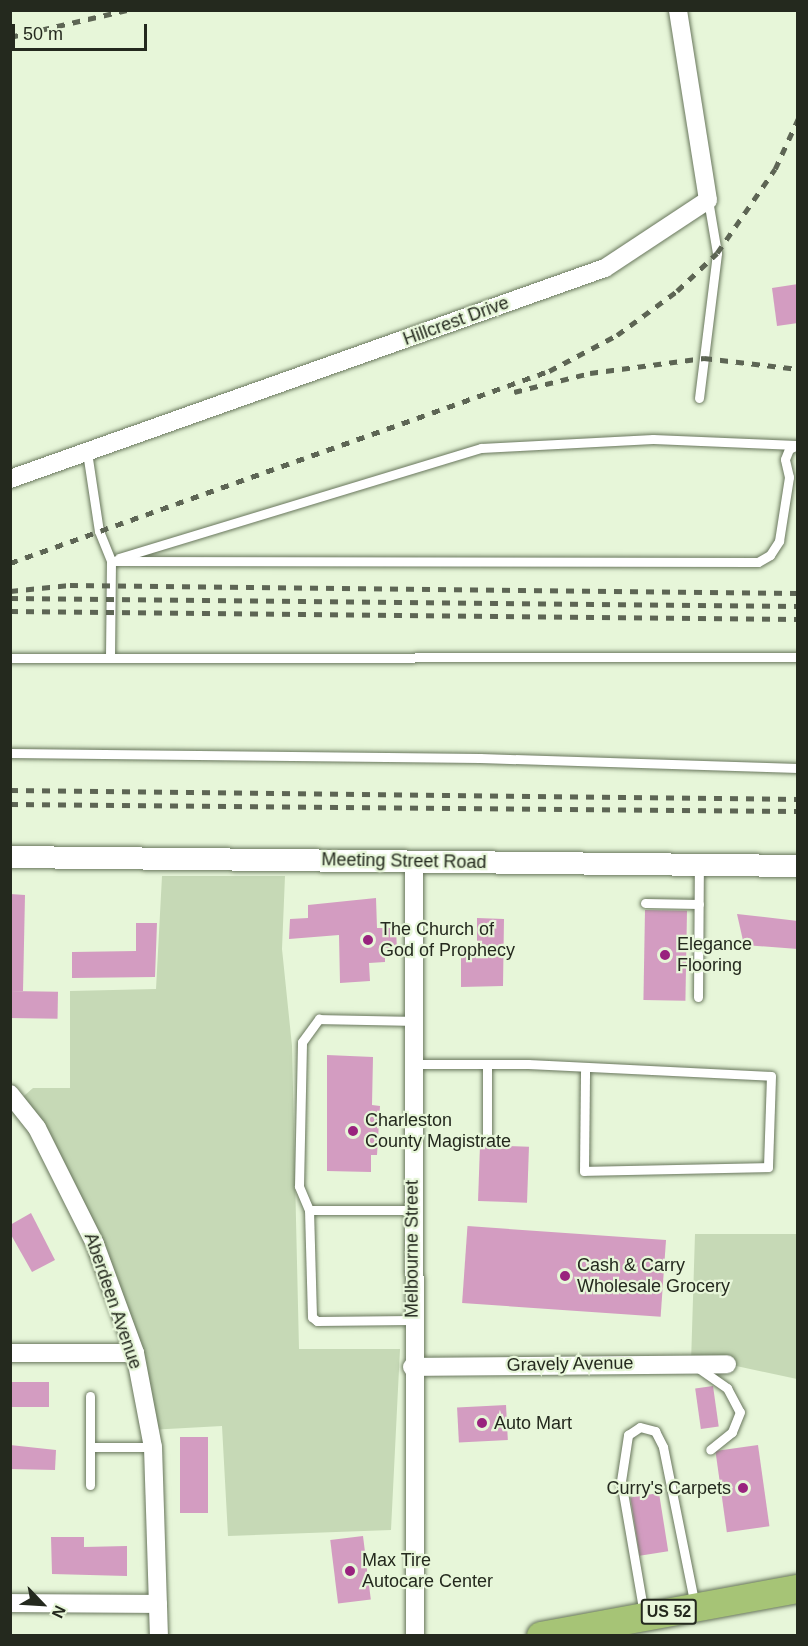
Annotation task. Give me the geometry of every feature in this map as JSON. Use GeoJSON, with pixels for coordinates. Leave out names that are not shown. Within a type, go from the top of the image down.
{"type":"FeatureCollection","features":[{"type":"Feature","properties":{"kind":"main road","name":"US 52"},"geometry":{"type":"LineString","coordinates":[[541,1635],[798,1589]]}},
{"type":"Feature","properties":{"kind":"street"},"geometry":{"type":"LineString","coordinates":[[678,10],[708,200]]}},
{"type":"Feature","properties":{"kind":"street","name":"Hillcrest Drive"},"geometry":{"type":"LineString","coordinates":[[10,479],[605,267],[708,200]]}},
{"type":"Feature","properties":{"kind":"street","name":"Meeting Street Road"},"geometry":{"type":"LineString","coordinates":[[10,857],[798,866]]}},
{"type":"Feature","properties":{"kind":"street","name":"Melbourne Street"},"geometry":{"type":"LineString","coordinates":[[414,861],[412,1367],[415,1635]]}},
{"type":"Feature","properties":{"kind":"street","name":"Aberdeen Avenue"},"geometry":{"type":"LineString","coordinates":[[10,1094],[37,1128],[95,1244],[135,1353],[153,1447],[159,1635]]}},
{"type":"Feature","properties":{"kind":"street"},"geometry":{"type":"LineString","coordinates":[[10,1353],[135,1353]]}},
{"type":"Feature","properties":{"kind":"street","name":"Gravely Avenue"},"geometry":{"type":"LineString","coordinates":[[412,1367],[727,1364]]}},
{"type":"Feature","properties":{"kind":"street"},"geometry":{"type":"LineString","coordinates":[[10,1603],[158,1604]]}},
{"type":"Feature","properties":{"kind":"lane"},"geometry":{"type":"LineString","coordinates":[[699,398],[717,253],[708,200]]}},
{"type":"Feature","properties":{"kind":"lane"},"geometry":{"type":"LineString","coordinates":[[111,561],[169,540],[481,448],[653,439],[798,445]]}},
{"type":"Feature","properties":{"kind":"lane"},"geometry":{"type":"LineString","coordinates":[[111,561],[758,562],[770,555],[779,541],[789,477],[785,459],[789,449],[798,445]]}},
{"type":"Feature","properties":{"kind":"lane"},"geometry":{"type":"LineString","coordinates":[[87,452],[99,531],[111,561],[110,655]]}},
{"type":"Feature","properties":{"kind":"lane"},"geometry":{"type":"LineString","coordinates":[[10,658],[110,655],[798,657]]}},
{"type":"Feature","properties":{"kind":"lane"},"geometry":{"type":"LineString","coordinates":[[10,753],[480,758],[798,768]]}},
{"type":"Feature","properties":{"kind":"lane"},"geometry":{"type":"LineString","coordinates":[[698,997],[699,865]]}},
{"type":"Feature","properties":{"kind":"lane"},"geometry":{"type":"LineString","coordinates":[[645,903],[699,903]]}},
{"type":"Feature","properties":{"kind":"lane"},"geometry":{"type":"LineString","coordinates":[[412,1320],[317,1321],[312,1317],[309,1210],[299,1186],[302,1042],[319,1019],[413,1021]]}},
{"type":"Feature","properties":{"kind":"lane"},"geometry":{"type":"LineString","coordinates":[[413,1064],[487,1064],[585,1068],[771,1076],[768,1167],[584,1171],[585,1068]]}},
{"type":"Feature","properties":{"kind":"lane"},"geometry":{"type":"LineString","coordinates":[[487,1064],[487,1136]]}},
{"type":"Feature","properties":{"kind":"lane"},"geometry":{"type":"LineString","coordinates":[[309,1210],[412,1210]]}},
{"type":"Feature","properties":{"kind":"lane"},"geometry":{"type":"LineString","coordinates":[[691,1363],[727,1388],[740,1412],[732,1432],[710,1450]]}},
{"type":"Feature","properties":{"kind":"lane"},"geometry":{"type":"LineString","coordinates":[[90,1396],[90,1485]]}},
{"type":"Feature","properties":{"kind":"lane"},"geometry":{"type":"LineString","coordinates":[[645,1617],[621,1480],[628,1435],[640,1427],[655,1431],[663,1447],[695,1608]]}},
{"type":"Feature","properties":{"kind":"lane"},"geometry":{"type":"LineString","coordinates":[[90,1447],[153,1447]]}},
{"type":"Feature","properties":{"kind":"green space"},"geometry":{"type":"Polygon","coordinates":[[[162,876],[285,876],[282,949],[292,1046],[299,1349],[400,1349],[391,1530],[228,1536],[222,1426],[149,1430],[95,1244],[17,1102],[33,1088],[70,1088],[70,991],[156,989],[162,876]]]}},
{"type":"Feature","properties":{"kind":"green space"},"geometry":{"type":"Polygon","coordinates":[[[695,1234],[797,1234],[797,1379],[727,1364],[691,1363],[695,1234]]]}},
{"type":"Feature","properties":{"kind":"building"},"geometry":{"type":"Polygon","coordinates":[[[798,284],[798,323],[777,326],[772,288],[798,284]]]}},
{"type":"Feature","properties":{"kind":"building"},"geometry":{"type":"Polygon","coordinates":[[[10,894],[25,895],[23,991],[10,991],[10,894]]]}},
{"type":"Feature","properties":{"kind":"building","name":"The Church of God of Prophecy"},"geometry":{"type":"Polygon","coordinates":[[[376,898],[377,928],[396,928],[397,951],[385,951],[385,962],[369,963],[370,981],[340,983],[339,935],[289,939],[290,919],[308,918],[308,905],[376,898]]]}},
{"type":"Feature","properties":{"kind":"building","name":"Elegance Flooring"},"geometry":{"type":"Polygon","coordinates":[[[645,910],[687,911],[685,1001],[643,1000],[645,910]]]}},
{"type":"Feature","properties":{"kind":"building"},"geometry":{"type":"Polygon","coordinates":[[[737,914],[798,921],[798,949],[744,945],[737,914]]]}},
{"type":"Feature","properties":{"kind":"building"},"geometry":{"type":"Polygon","coordinates":[[[477,918],[504,919],[503,986],[461,987],[461,950],[477,949],[477,918]]]}},
{"type":"Feature","properties":{"kind":"building"},"geometry":{"type":"Polygon","coordinates":[[[136,923],[157,923],[155,977],[72,978],[72,952],[136,951],[136,923]]]}},
{"type":"Feature","properties":{"kind":"building"},"geometry":{"type":"Polygon","coordinates":[[[10,991],[58,992],[58,1019],[10,1018],[10,991]]]}},
{"type":"Feature","properties":{"kind":"building","name":"Charleston County Magistrate"},"geometry":{"type":"Polygon","coordinates":[[[327,1055],[373,1057],[372,1105],[380,1106],[377,1155],[371,1155],[371,1172],[327,1171],[327,1055]]]}},
{"type":"Feature","properties":{"kind":"building"},"geometry":{"type":"Polygon","coordinates":[[[480,1145],[529,1147],[527,1203],[478,1201],[480,1145]]]}},
{"type":"Feature","properties":{"kind":"building"},"geometry":{"type":"Polygon","coordinates":[[[31,1213],[55,1260],[32,1272],[10,1233],[10,1225],[31,1213]]]}},
{"type":"Feature","properties":{"kind":"building","name":"Cash & Carry Wholesale Grocery"},"geometry":{"type":"Polygon","coordinates":[[[467,1226],[666,1240],[661,1317],[462,1303],[467,1226]]]}},
{"type":"Feature","properties":{"kind":"building"},"geometry":{"type":"Polygon","coordinates":[[[10,1382],[49,1382],[49,1407],[10,1407],[10,1382]]]}},
{"type":"Feature","properties":{"kind":"building"},"geometry":{"type":"Polygon","coordinates":[[[713,1386],[719,1427],[701,1429],[695,1389],[713,1386]]]}},
{"type":"Feature","properties":{"kind":"building","name":"Auto Mart"},"geometry":{"type":"Polygon","coordinates":[[[506,1405],[508,1440],[459,1443],[457,1408],[506,1405]]]}},
{"type":"Feature","properties":{"kind":"building"},"geometry":{"type":"Polygon","coordinates":[[[180,1437],[208,1437],[208,1513],[180,1513],[180,1437]]]}},
{"type":"Feature","properties":{"kind":"building"},"geometry":{"type":"Polygon","coordinates":[[[10,1445],[56,1450],[55,1470],[10,1469],[10,1445]]]}},
{"type":"Feature","properties":{"kind":"building","name":"Curry's Carpets"},"geometry":{"type":"Polygon","coordinates":[[[758,1445],[769,1526],[727,1532],[715,1451],[758,1445]]]}},
{"type":"Feature","properties":{"kind":"building"},"geometry":{"type":"Polygon","coordinates":[[[659,1493],[668,1551],[640,1556],[630,1498],[659,1493]]]}},
{"type":"Feature","properties":{"kind":"building","name":"Max Tire Autocare Center"},"geometry":{"type":"Polygon","coordinates":[[[363,1536],[371,1600],[338,1604],[330,1540],[363,1536]]]}},
{"type":"Feature","properties":{"kind":"building"},"geometry":{"type":"Polygon","coordinates":[[[51,1537],[84,1537],[84,1547],[127,1546],[127,1576],[52,1574],[51,1537]]]}},
{"type":"Feature","properties":{"kind":"railway"},"geometry":{"type":"LineString","coordinates":[[10,37],[127,10]]}},
{"type":"Feature","properties":{"kind":"railway"},"geometry":{"type":"LineString","coordinates":[[10,563],[549,371],[617,335],[677,291],[717,253],[775,169],[798,119]]}},
{"type":"Feature","properties":{"kind":"railway"},"geometry":{"type":"LineString","coordinates":[[514,392],[590,373],[704,358],[798,369]]}},
{"type":"Feature","properties":{"kind":"railway"},"geometry":{"type":"LineString","coordinates":[[10,591],[70,585],[798,593]]}},
{"type":"Feature","properties":{"kind":"railway"},"geometry":{"type":"LineString","coordinates":[[10,598],[798,606]]}},
{"type":"Feature","properties":{"kind":"railway"},"geometry":{"type":"LineString","coordinates":[[10,611],[798,619]]}},
{"type":"Feature","properties":{"kind":"railway"},"geometry":{"type":"LineString","coordinates":[[10,790],[798,799]]}},
{"type":"Feature","properties":{"kind":"railway"},"geometry":{"type":"LineString","coordinates":[[10,804],[798,811]]}},
{"type":"Feature","properties":{"kind":"place","name":"The Church of God of Prophecy"},"geometry":{"type":"Point","coordinates":[368,940]}},
{"type":"Feature","properties":{"kind":"place","name":"Elegance Flooring"},"geometry":{"type":"Point","coordinates":[665,955]}},
{"type":"Feature","properties":{"kind":"place","name":"Charleston County Magistrate"},"geometry":{"type":"Point","coordinates":[353,1131]}},
{"type":"Feature","properties":{"kind":"place","name":"Cash & Carry Wholesale Grocery"},"geometry":{"type":"Point","coordinates":[565,1276]}},
{"type":"Feature","properties":{"kind":"place","name":"Auto Mart"},"geometry":{"type":"Point","coordinates":[482,1423]}},
{"type":"Feature","properties":{"kind":"place","name":"Curry's Carpets"},"geometry":{"type":"Point","coordinates":[743,1488]}},
{"type":"Feature","properties":{"kind":"place","name":"Max Tire Autocare Center"},"geometry":{"type":"Point","coordinates":[350,1571]}}]}
